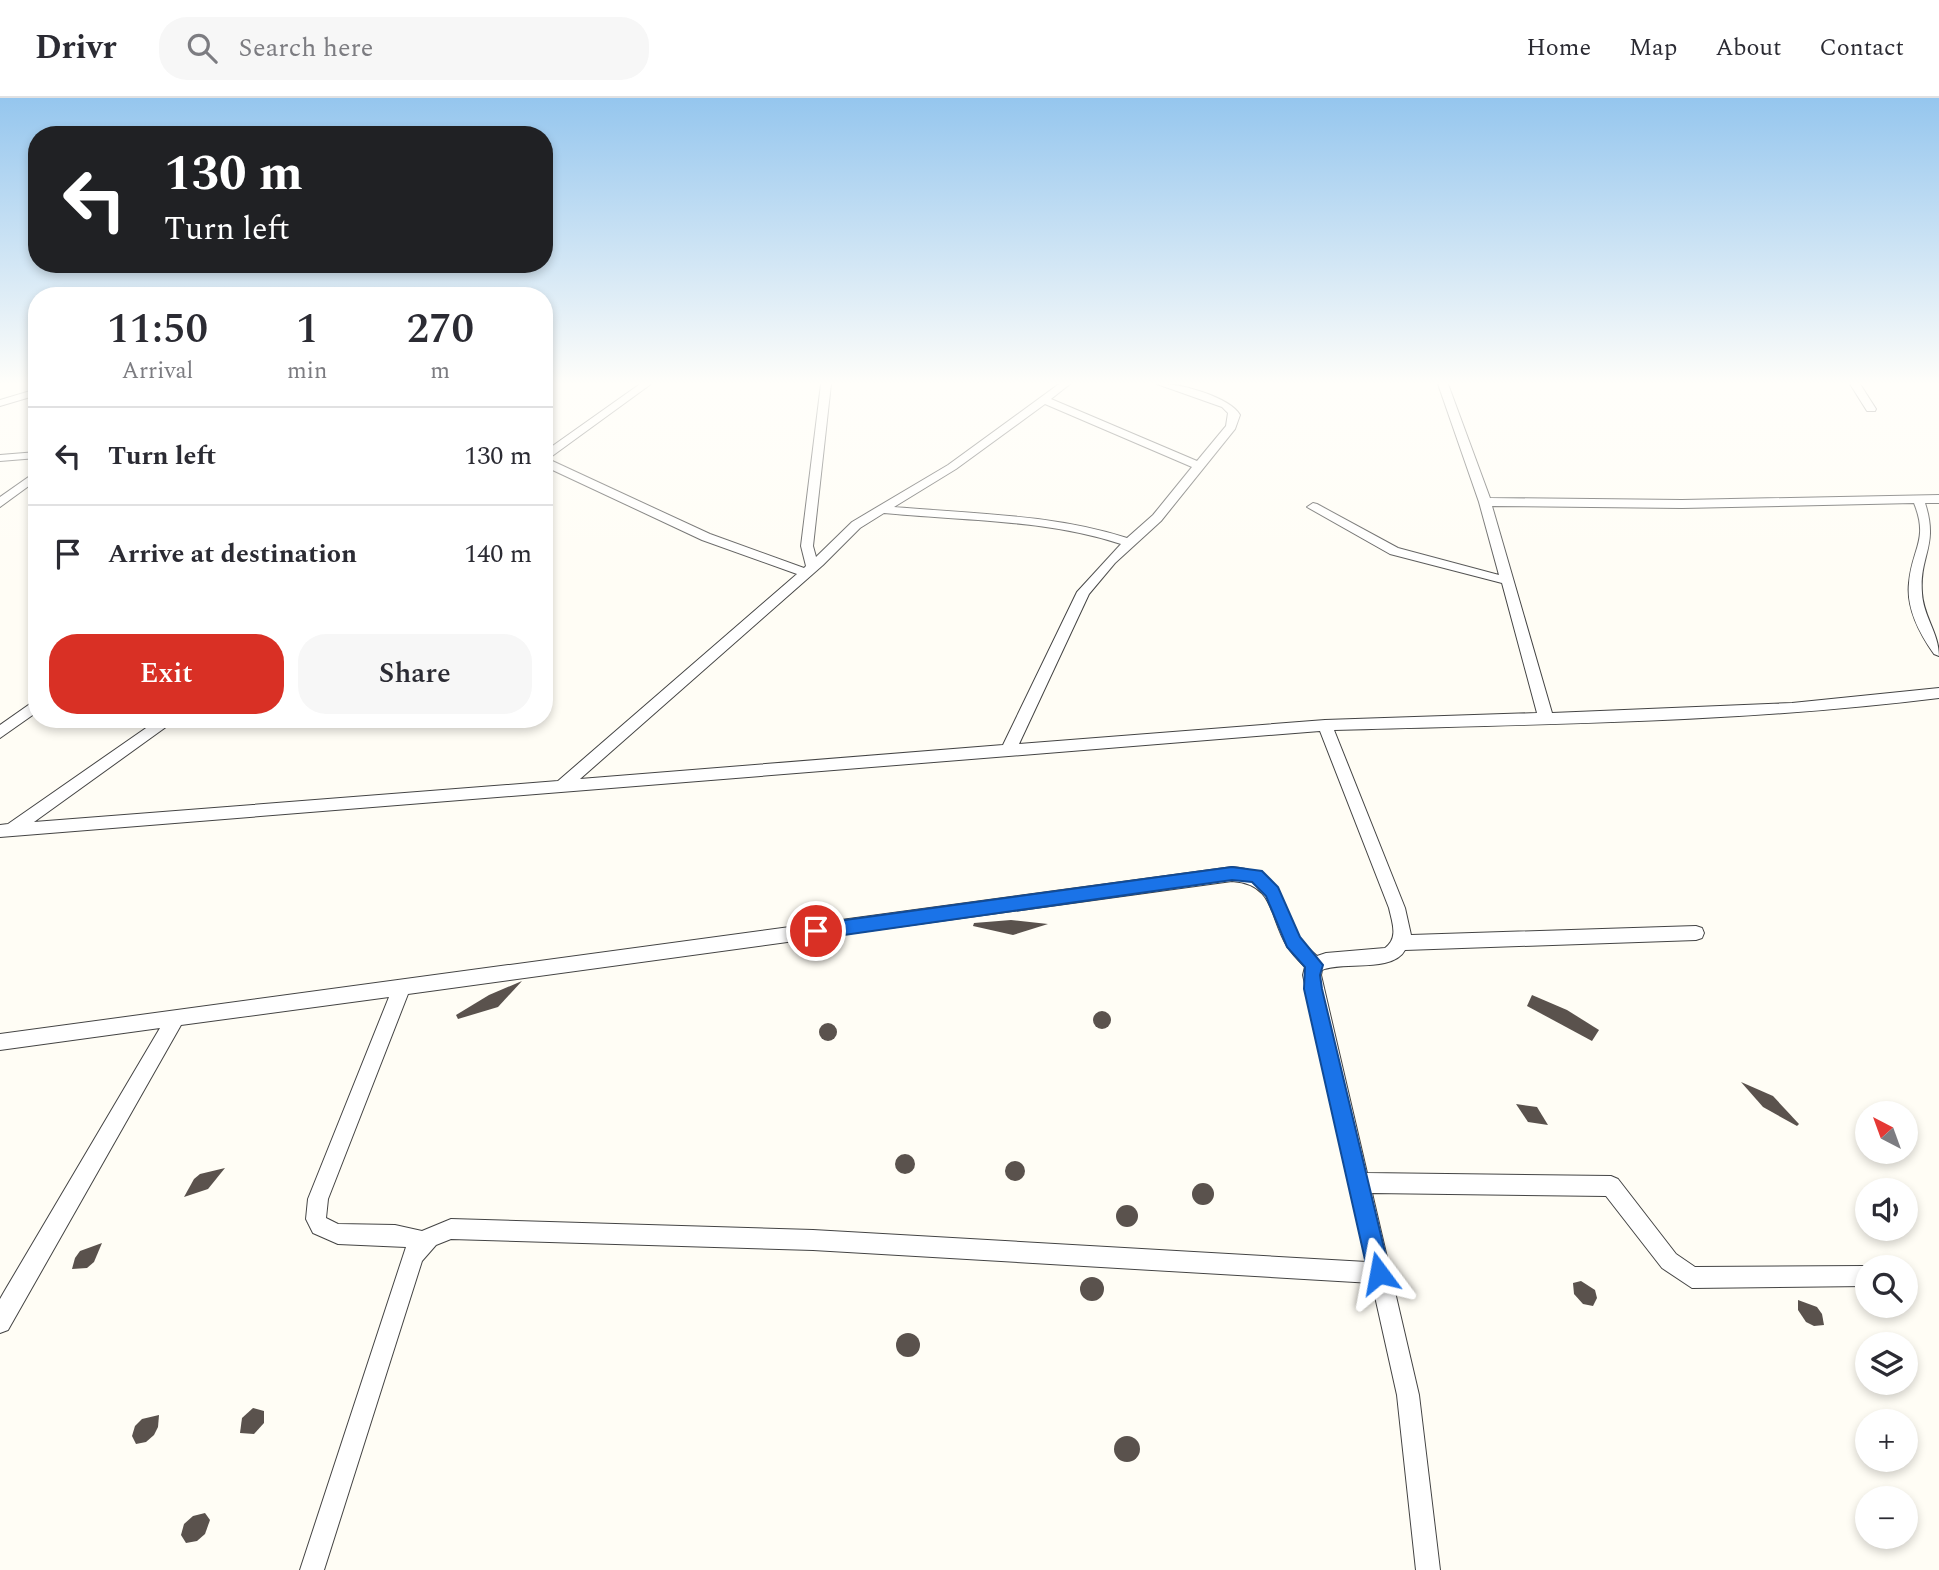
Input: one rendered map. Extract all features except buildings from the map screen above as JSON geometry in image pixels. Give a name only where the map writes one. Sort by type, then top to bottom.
[{"type":"street","points":[[810,570],[807,546],[816,453]]},
{"type":"street","points":[[561,787],[810,570],[856,525],[972,453]]},
{"type":"street","points":[[1168,453],[1199,466]]},
{"type":"street","points":[[1008,751],[1083,592],[1129,543],[1157,518],[1210,453]]},
{"type":"street","points":[[1467,453],[1485,502],[1546,718]]},
{"type":"street","points":[[0,458],[28,456]]},
{"type":"street","points":[[553,463],[706,537],[810,570]]},
{"type":"street","points":[[0,503],[28,481]]},
{"type":"street","points":[[1918,499],[1928,518],[1931,535],[1915,586],[1919,610],[1939,651]]},
{"type":"street","points":[[1485,502],[1682,504],[1939,499]]},
{"type":"street","points":[[1313,508],[1394,551],[1508,582]]},
{"type":"street","points":[[879,509],[938,516],[1069,524],[1095,530],[1129,543]]},
{"type":"street","points":[[6,830],[1325,725],[1712,713],[1877,702],[1939,693]]},
{"type":"street","points":[[0,733],[28,711]]},
{"type":"street","points":[[1325,725],[1397,908],[1402,928],[1401,943]]},
{"type":"street","points":[[6,830],[157,728]]},
{"type":"street","points":[[0,1042],[1247,873],[1266,883],[1293,942],[1314,965]]},
{"type":"street","points":[[1314,965],[1326,960],[1388,955],[1401,943],[1696,933]]},
{"type":"street","points":[[1314,965],[1313,989],[1408,1395],[1428,1570]]},
{"type":"street","points":[[401,989],[315,1212],[317,1222],[324,1230],[338,1234],[396,1236],[422,1241]]},
{"type":"street","points":[[0,1322],[175,1019]]},
{"type":"street","points":[[1358,1183],[1611,1186],[1669,1261],[1692,1278],[1855,1276]]},
{"type":"street","points":[[312,1570],[409,1265],[422,1241],[433,1234],[451,1229],[813,1240],[1379,1273]]},
{"type":"route","points":[[816,931],[1232,874],[1247,873],[1257,876],[1273,892],[1293,942],[1314,965],[1313,989],[1379,1273]]}]
